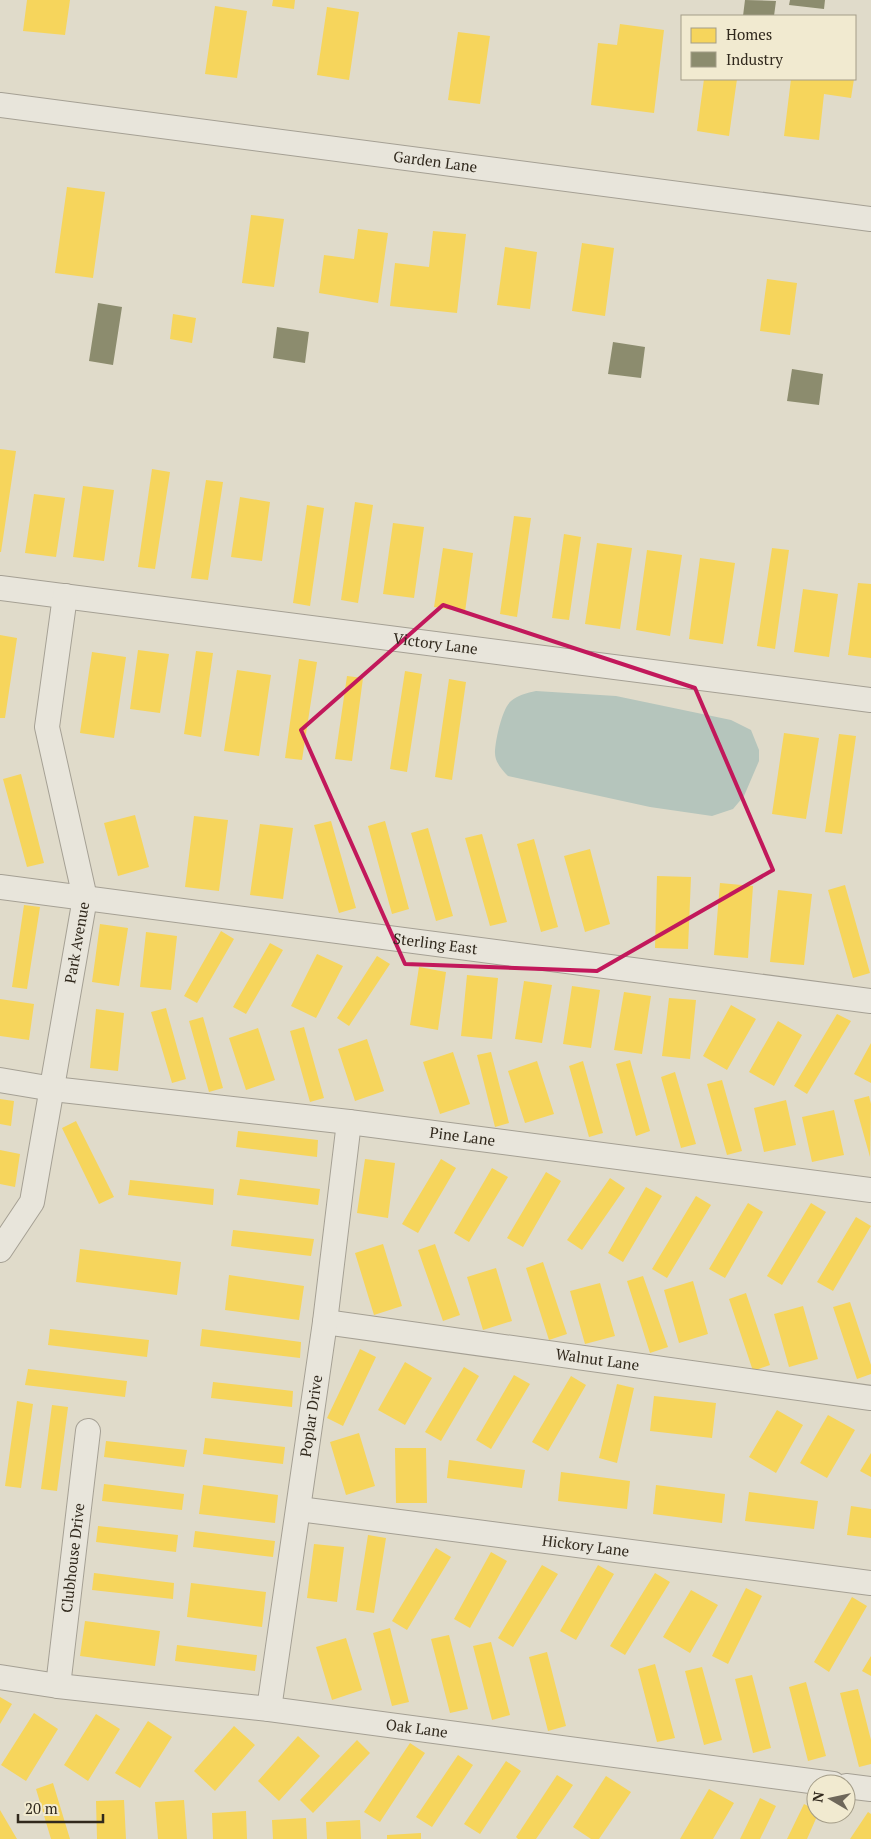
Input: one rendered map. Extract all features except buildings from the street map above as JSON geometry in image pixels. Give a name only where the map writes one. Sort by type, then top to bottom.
[{"type":"street","name":"Garden Lane","points":[[0,105],[871,219]]},
{"type":"street","name":"Victory Lane","points":[[0,588],[871,700]]},
{"type":"street","name":"Park Avenue","points":[[0,1250],[32,1202],[85,898],[47,727],[65,596]]},
{"type":"street","name":"Sterling East","points":[[0,887],[871,1001]]},
{"type":"street","name":"Pine Lane","points":[[0,1080],[53,1090],[349,1122],[871,1190]]},
{"type":"street","name":"Poplar Drive","points":[[269,1709],[325,1322],[349,1122]]},
{"type":"street","name":"Walnut Lane","points":[[325,1322],[871,1398]]},
{"type":"street","name":"Clubhouse Drive","points":[[58,1686],[88,1431]]},
{"type":"street","name":"Hickory Lane","points":[[298,1509],[871,1584]]},
{"type":"street","name":"Oak Lane","points":[[0,1677],[58,1686],[269,1709],[806,1780]]},
{"type":"street","points":[[856,1787],[871,1789]]},
{"type":"highlighted area","points":[[443,605],[695,688],[773,870],[597,971],[405,964],[301,730]]},
{"type":"shaded area","points":[[536,691],[616,696],[731,720],[751,730],[759,750],[759,761],[744,796],[733,809],[712,816],[650,807],[508,776],[499,766],[495,756],[496,741],[502,718],[511,701],[526,693]]}]
